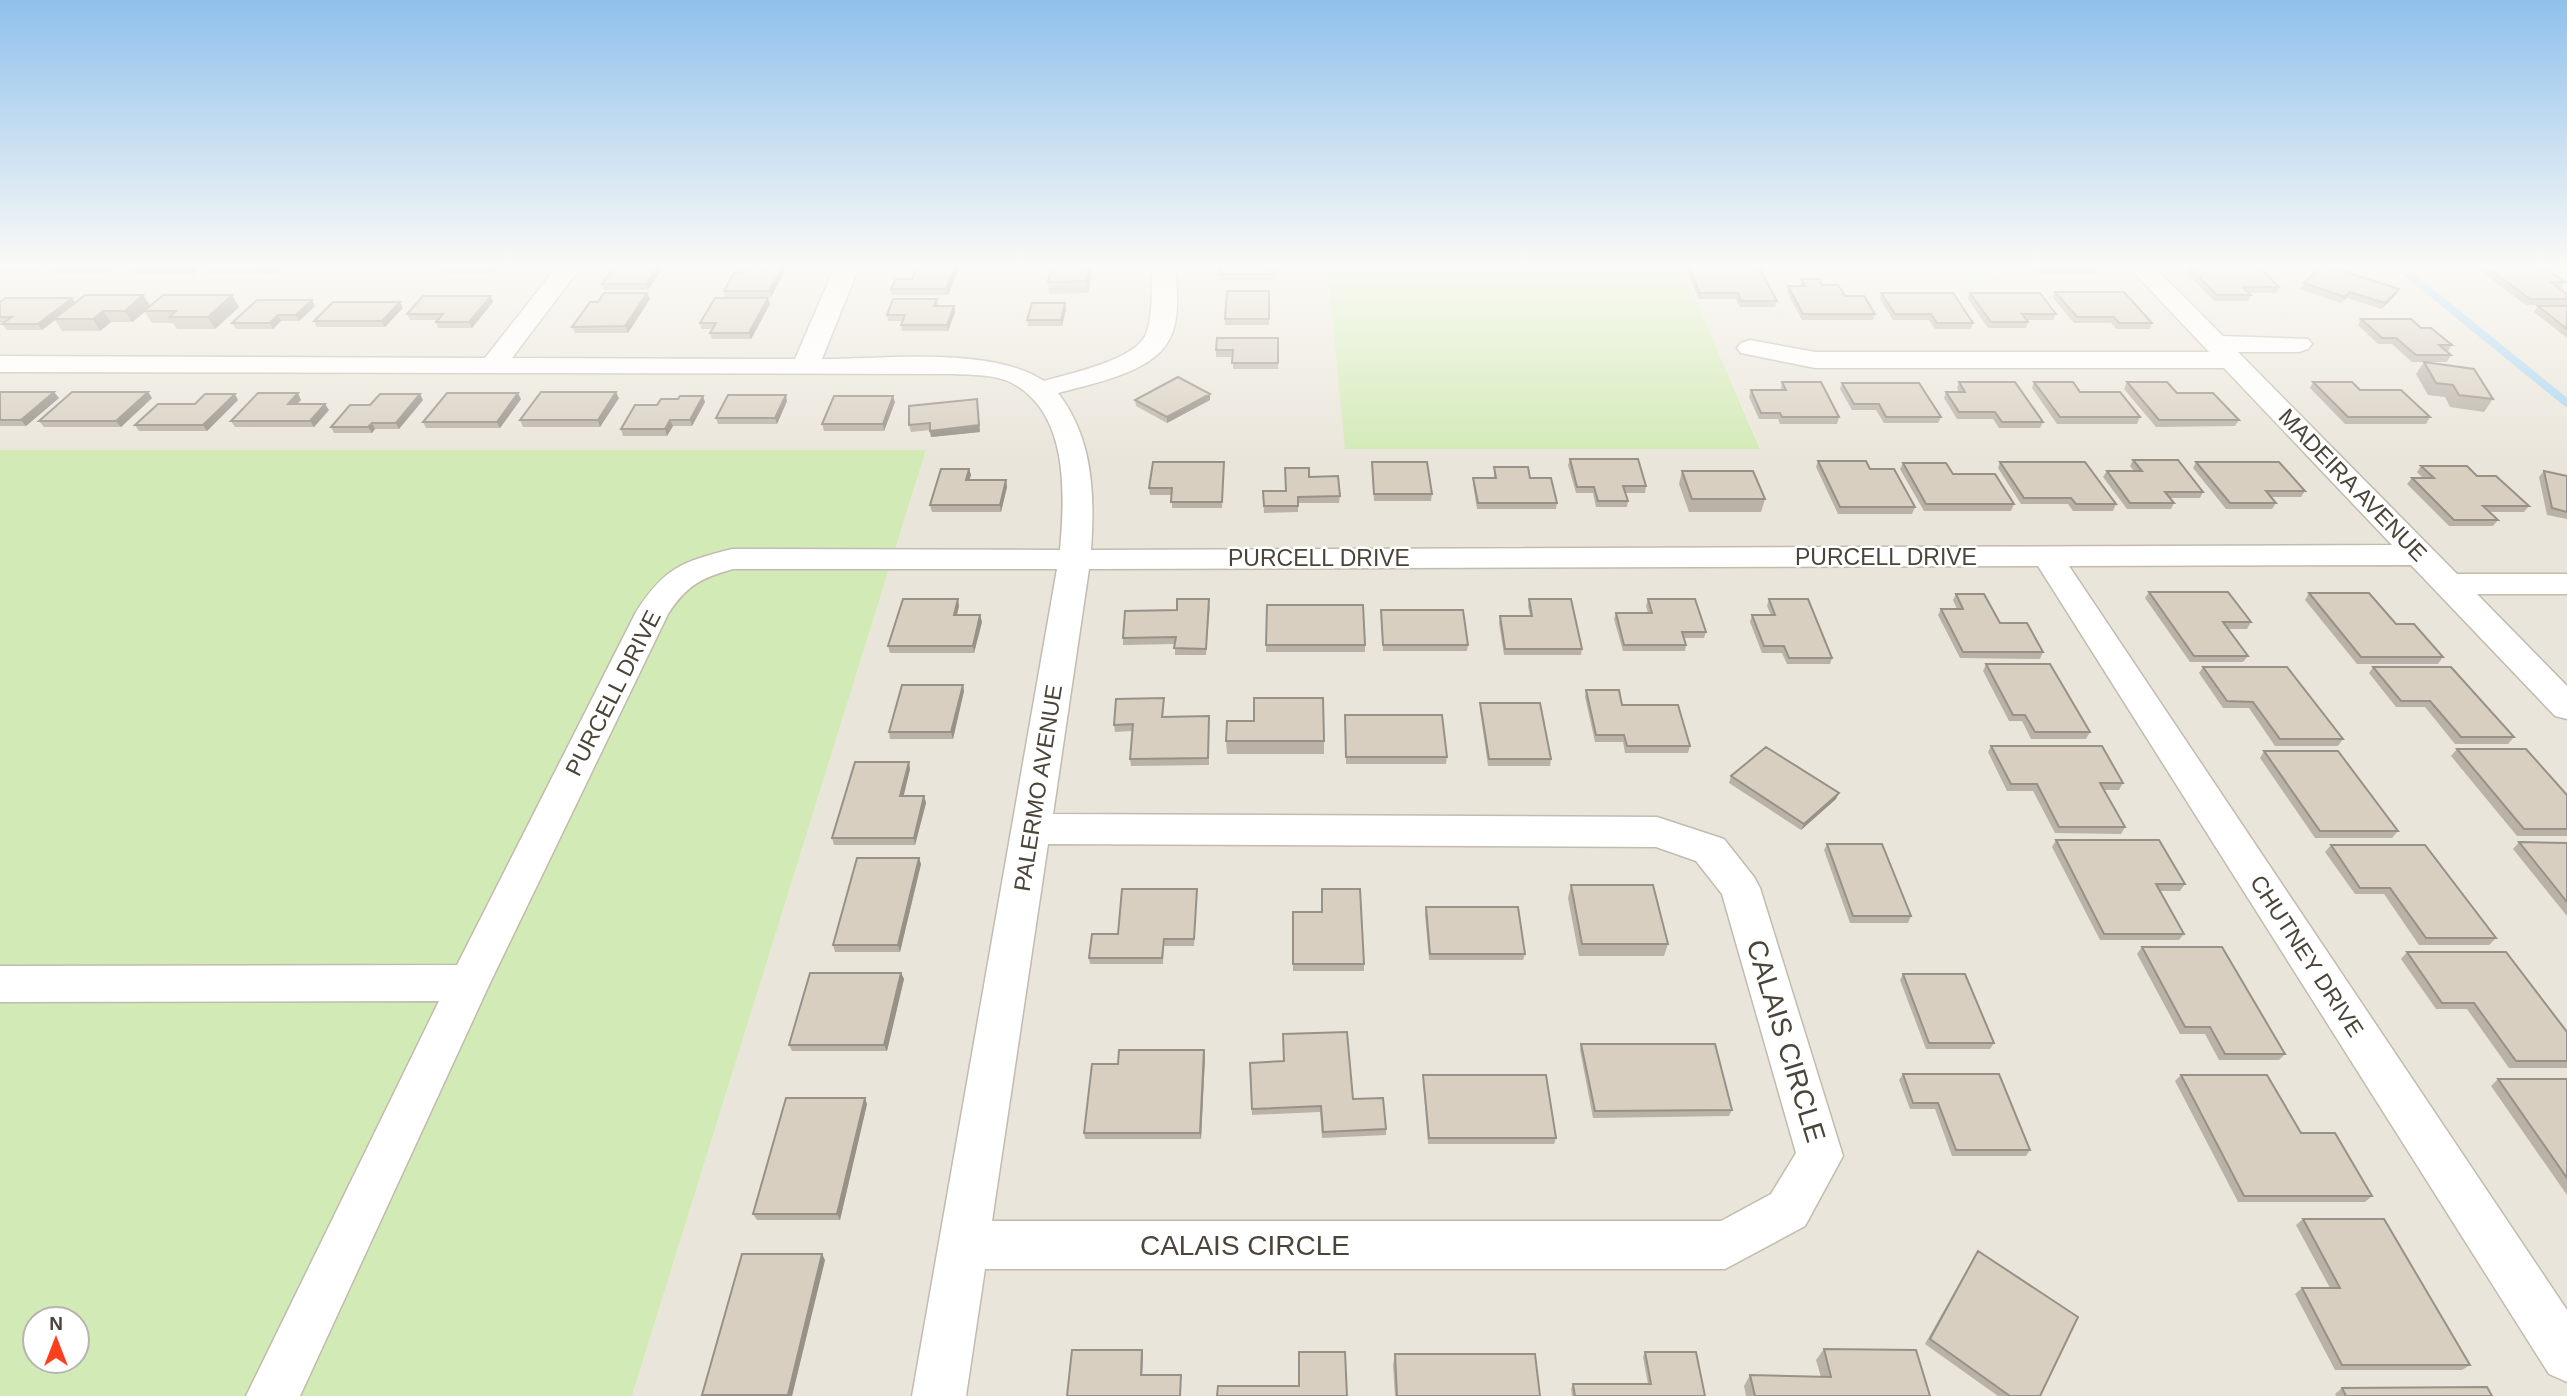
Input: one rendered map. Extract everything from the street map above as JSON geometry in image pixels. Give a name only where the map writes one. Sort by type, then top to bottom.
[{"type":"street","points":[[494,364],[521,329]]},
{"type":"street","points":[[805,367],[821,329]]},
{"type":"street","points":[[0,364],[977,367],[1021,378],[1040,390],[1103,370],[1139,355],[1156,342],[1159,329]]},
{"type":"street","name":"MADEIRA AVENUE","points":[[2202,329],[2567,707]]},
{"type":"street","points":[[1750,348],[1815,360],[2224,352],[2299,344]]},
{"type":"street","name":"PALERMO AVENUE","points":[[939,1396],[1075,559],[1079,515],[1077,475],[1067,433],[1056,410],[1040,390]]},
{"type":"street","name":"PURCELL DRIVE","points":[[273,1396],[469,983],[652,612],[671,585],[694,570],[732,559],[2420,555]]},
{"type":"street","name":"CHUTNEY DRIVE","points":[[2047,556],[2567,1356]]},
{"type":"street","points":[[2448,584],[2567,584]]},
{"type":"street","name":"CALAIS CIRCLE","points":[[963,1245],[1726,1245],[1788,1210],[1820,1156],[1740,888],[1710,850],[1657,832],[1031,829]]},
{"type":"street","points":[[0,984],[469,983]]},
{"type":"shaded area","points":[[0,329],[1334,329],[1346,449],[1760,448],[1709,329],[2567,329],[2567,1396],[632,1396],[926,450],[0,450]]},
{"type":"green space","points":[[1333,329],[1709,329],[1760,449],[1345,449]]},
{"type":"green space","points":[[0,450],[926,450],[632,1396],[0,1396]]},
{"type":"building","points":[[712,329],[751,329],[749,333],[710,333]]},
{"type":"building","points":[[2372,329],[2432,329],[2452,345],[2439,345],[2451,355],[2416,355],[2396,338],[2382,338]]},
{"type":"building","points":[[1217,338],[1278,338],[1278,363],[1232,363],[1233,350],[1216,350]]},
{"type":"building","points":[[2424,362],[2474,369],[2493,399],[2459,395],[2453,385],[2436,383]]},
{"type":"building","points":[[1178,377],[1210,394],[1167,417],[1135,400]]},
{"type":"building","points":[[1782,382],[1821,382],[1839,417],[1782,417],[1780,413],[1761,413],[1751,390],[1786,390]]},
{"type":"building","points":[[1959,382],[2015,382],[2043,422],[2002,422],[1995,412],[1959,412],[1946,392],[1965,392]]},
{"type":"building","points":[[2034,382],[2073,382],[2080,392],[2120,392],[2140,417],[2060,417]]},
{"type":"building","points":[[2127,382],[2167,382],[2177,393],[2213,393],[2239,420],[2159,420]]},
{"type":"building","points":[[2313,382],[2352,382],[2360,390],[2401,390],[2430,417],[2348,417]]},
{"type":"building","points":[[1842,383],[1919,383],[1941,417],[1886,417],[1879,404],[1854,404]]},
{"type":"building","points":[[0,392],[54,392],[21,420],[0,420]]},
{"type":"building","points":[[72,392],[148,392],[116,421],[39,421]]},
{"type":"building","points":[[541,392],[616,392],[598,420],[520,420]]},
{"type":"building","points":[[258,393],[298,393],[288,404],[325,404],[310,421],[231,421]]},
{"type":"building","points":[[447,393],[518,393],[497,422],[423,422]]},
{"type":"building","points":[[205,394],[235,394],[203,425],[135,425],[158,404],[195,404]]},
{"type":"building","points":[[380,394],[420,394],[396,423],[372,423],[368,427],[331,427],[350,405],[370,405]]},
{"type":"building","points":[[728,395],[786,395],[775,418],[716,418]]},
{"type":"building","points":[[680,396],[703,396],[690,420],[670,420],[665,429],[621,429],[635,405],[657,405],[661,399],[678,399]]},
{"type":"building","points":[[834,396],[893,396],[883,424],[822,424]]},
{"type":"building","points":[[977,399],[979,425],[930,431],[930,423],[909,425],[909,406]]},
{"type":"building","points":[[1570,459],[1638,459],[1646,486],[1623,486],[1628,501],[1598,501],[1594,487],[1577,487]]},
{"type":"building","points":[[2133,460],[2178,460],[2203,492],[2165,492],[2174,503],[2130,503],[2107,471],[2142,471]]},
{"type":"building","points":[[1818,461],[1866,461],[1870,469],[1894,469],[1915,507],[1840,507]]},
{"type":"building","points":[[1153,462],[1224,462],[1222,502],[1171,502],[1172,488],[1149,488]]},
{"type":"building","points":[[1372,462],[1427,462],[1432,494],[1374,494]]},
{"type":"building","points":[[2000,462],[2085,462],[2116,504],[2076,504],[2071,498],[2024,498]]},
{"type":"building","points":[[2196,462],[2279,462],[2305,491],[2266,491],[2276,503],[2230,503]]},
{"type":"building","points":[[1903,463],[1946,463],[1953,474],[1995,474],[2014,504],[1926,504]]},
{"type":"building","points":[[2421,466],[2467,466],[2477,476],[2496,476],[2529,506],[2483,506],[2498,520],[2454,520],[2412,478],[2434,478]]},
{"type":"building","points":[[1494,467],[1528,467],[1530,478],[1551,478],[1557,503],[1478,503],[1473,478],[1496,478]]},
{"type":"building","points":[[1285,468],[1309,468],[1309,477],[1338,476],[1340,496],[1298,497],[1298,506],[1264,506],[1263,491],[1286,491]]},
{"type":"building","points":[[941,469],[969,469],[966,480],[1006,480],[1000,505],[930,505]]},
{"type":"building","points":[[1682,471],[1753,471],[1765,499],[1692,499]]},
{"type":"building","points":[[2544,471],[2567,476],[2567,512],[2552,508]]},
{"type":"building","points":[[2149,592],[2228,592],[2251,622],[2223,622],[2248,656],[2194,656]]},
{"type":"building","points":[[2309,593],[2369,593],[2396,624],[2414,624],[2443,657],[2361,657]]},
{"type":"building","points":[[1956,594],[1984,594],[2000,623],[2027,623],[2043,652],[1963,652],[1941,609],[1963,609]]},
{"type":"building","points":[[903,599],[958,599],[954,615],[980,615],[973,646],[888,646]]},
{"type":"building","points":[[1177,599],[1209,599],[1206,649],[1174,648],[1176,637],[1123,638],[1125,611],[1177,610]]},
{"type":"building","points":[[1529,599],[1571,599],[1582,649],[1505,649],[1500,616],[1532,616]]},
{"type":"building","points":[[1648,599],[1695,599],[1706,632],[1682,632],[1686,645],[1624,645],[1616,613],[1652,613]]},
{"type":"building","points":[[1769,599],[1808,599],[1832,658],[1789,658],[1784,646],[1764,646],[1752,615],[1775,615]]},
{"type":"building","points":[[1267,605],[1363,605],[1365,645],[1266,645]]},
{"type":"building","points":[[1381,610],[1463,610],[1468,645],[1383,645]]},
{"type":"building","points":[[1986,664],[2050,664],[2090,732],[2035,732],[2025,715],[2013,715]]},
{"type":"building","points":[[2203,667],[2287,667],[2343,739],[2280,739],[2253,702],[2227,701]]},
{"type":"building","points":[[2373,667],[2451,667],[2514,737],[2461,737],[2430,701],[2401,701]]},
{"type":"building","points":[[902,685],[963,685],[951,732],[889,732]]},
{"type":"building","points":[[1586,690],[1619,690],[1622,705],[1678,705],[1690,746],[1627,746],[1624,735],[1596,735]]},
{"type":"building","points":[[1164,698],[1162,717],[1209,716],[1208,758],[1130,759],[1133,724],[1114,725],[1116,699]]},
{"type":"building","points":[[1254,698],[1323,698],[1324,741],[1226,741],[1227,721],[1254,721]]},
{"type":"building","points":[[1480,703],[1540,703],[1551,759],[1489,759]]},
{"type":"building","points":[[1345,715],[1442,715],[1447,757],[1346,757]]},
{"type":"building","points":[[1991,746],[2102,746],[2123,783],[2100,783],[2125,827],[2059,827],[2037,784],[2011,784]]},
{"type":"building","points":[[1766,747],[1839,793],[1804,824],[1731,776]]},
{"type":"building","points":[[2457,749],[2526,749],[2567,795],[2567,829],[2524,829]]},
{"type":"building","points":[[2264,751],[2338,751],[2398,831],[2320,831]]},
{"type":"building","points":[[855,762],[909,762],[900,796],[924,796],[914,838],[832,838]]},
{"type":"building","points":[[2056,840],[2159,840],[2185,884],[2156,884],[2184,934],[2104,934]]},
{"type":"building","points":[[2519,842],[2567,843],[2567,902]]},
{"type":"building","points":[[1827,844],[1882,844],[1911,916],[1853,916]]},
{"type":"building","points":[[2331,845],[2425,845],[2496,938],[2426,938],[2390,888],[2360,888]]},
{"type":"building","points":[[857,858],[919,858],[898,945],[833,945]]},
{"type":"building","points":[[1571,885],[1653,885],[1668,944],[1582,944]]},
{"type":"building","points":[[1122,889],[1197,889],[1194,939],[1164,939],[1162,958],[1089,958],[1092,934],[1118,934]]},
{"type":"building","points":[[1322,889],[1360,889],[1364,964],[1293,964],[1293,912],[1322,912]]},
{"type":"building","points":[[1426,907],[1518,907],[1525,954],[1430,954]]},
{"type":"building","points":[[2142,947],[2222,947],[2285,1054],[2225,1054],[2210,1027],[2185,1027]]},
{"type":"building","points":[[2407,952],[2506,952],[2567,1032],[2567,1061],[2516,1061],[2474,1003],[2442,1003]]},
{"type":"building","points":[[810,973],[901,973],[884,1045],[789,1045]]},
{"type":"building","points":[[1903,974],[1965,974],[1994,1043],[1929,1043]]},
{"type":"building","points":[[1347,1032],[1353,1099],[1383,1098],[1386,1129],[1323,1132],[1321,1106],[1252,1109],[1250,1063],[1284,1061],[1283,1034]]},
{"type":"building","points":[[1581,1044],[1715,1044],[1732,1110],[1595,1111]]},
{"type":"building","points":[[1119,1050],[1204,1050],[1200,1133],[1084,1133],[1092,1064],[1118,1064]]},
{"type":"building","points":[[1903,1074],[1999,1074],[2030,1150],[1956,1150],[1938,1103],[1913,1103]]},
{"type":"building","points":[[1423,1075],[1546,1075],[1556,1138],[1429,1138]]},
{"type":"building","points":[[2181,1075],[2267,1075],[2301,1133],[2335,1133],[2372,1196],[2244,1196]]},
{"type":"building","points":[[2498,1079],[2567,1079],[2567,1178]]},
{"type":"building","points":[[786,1098],[865,1098],[837,1214],[753,1214]]},
{"type":"building","points":[[2303,1219],[2384,1219],[2470,1365],[2342,1365],[2302,1288],[2340,1288]]},
{"type":"building","points":[[1978,1251],[2078,1317],[2040,1396],[2010,1396],[1930,1339]]},
{"type":"building","points":[[742,1254],[822,1254],[788,1395],[702,1395]]},
{"type":"building","points":[[1824,1349],[1916,1350],[1930,1396],[1755,1396],[1750,1375],[1831,1377]]},
{"type":"building","points":[[1072,1350],[1142,1350],[1141,1375],[1181,1375],[1180,1396],[1067,1396]]},
{"type":"building","points":[[1299,1352],[1345,1352],[1347,1396],[1217,1396],[1218,1386],[1299,1386]]},
{"type":"building","points":[[1645,1352],[1696,1352],[1705,1396],[1575,1396],[1573,1384],[1651,1384]]},
{"type":"building","points":[[1395,1354],[1535,1354],[1540,1396],[1397,1396]]},
{"type":"building","points":[[2487,1387],[2492,1396],[2346,1396],[2342,1388]]},
{"type":"waterway","points":[[2476,329],[2567,403]]}]
